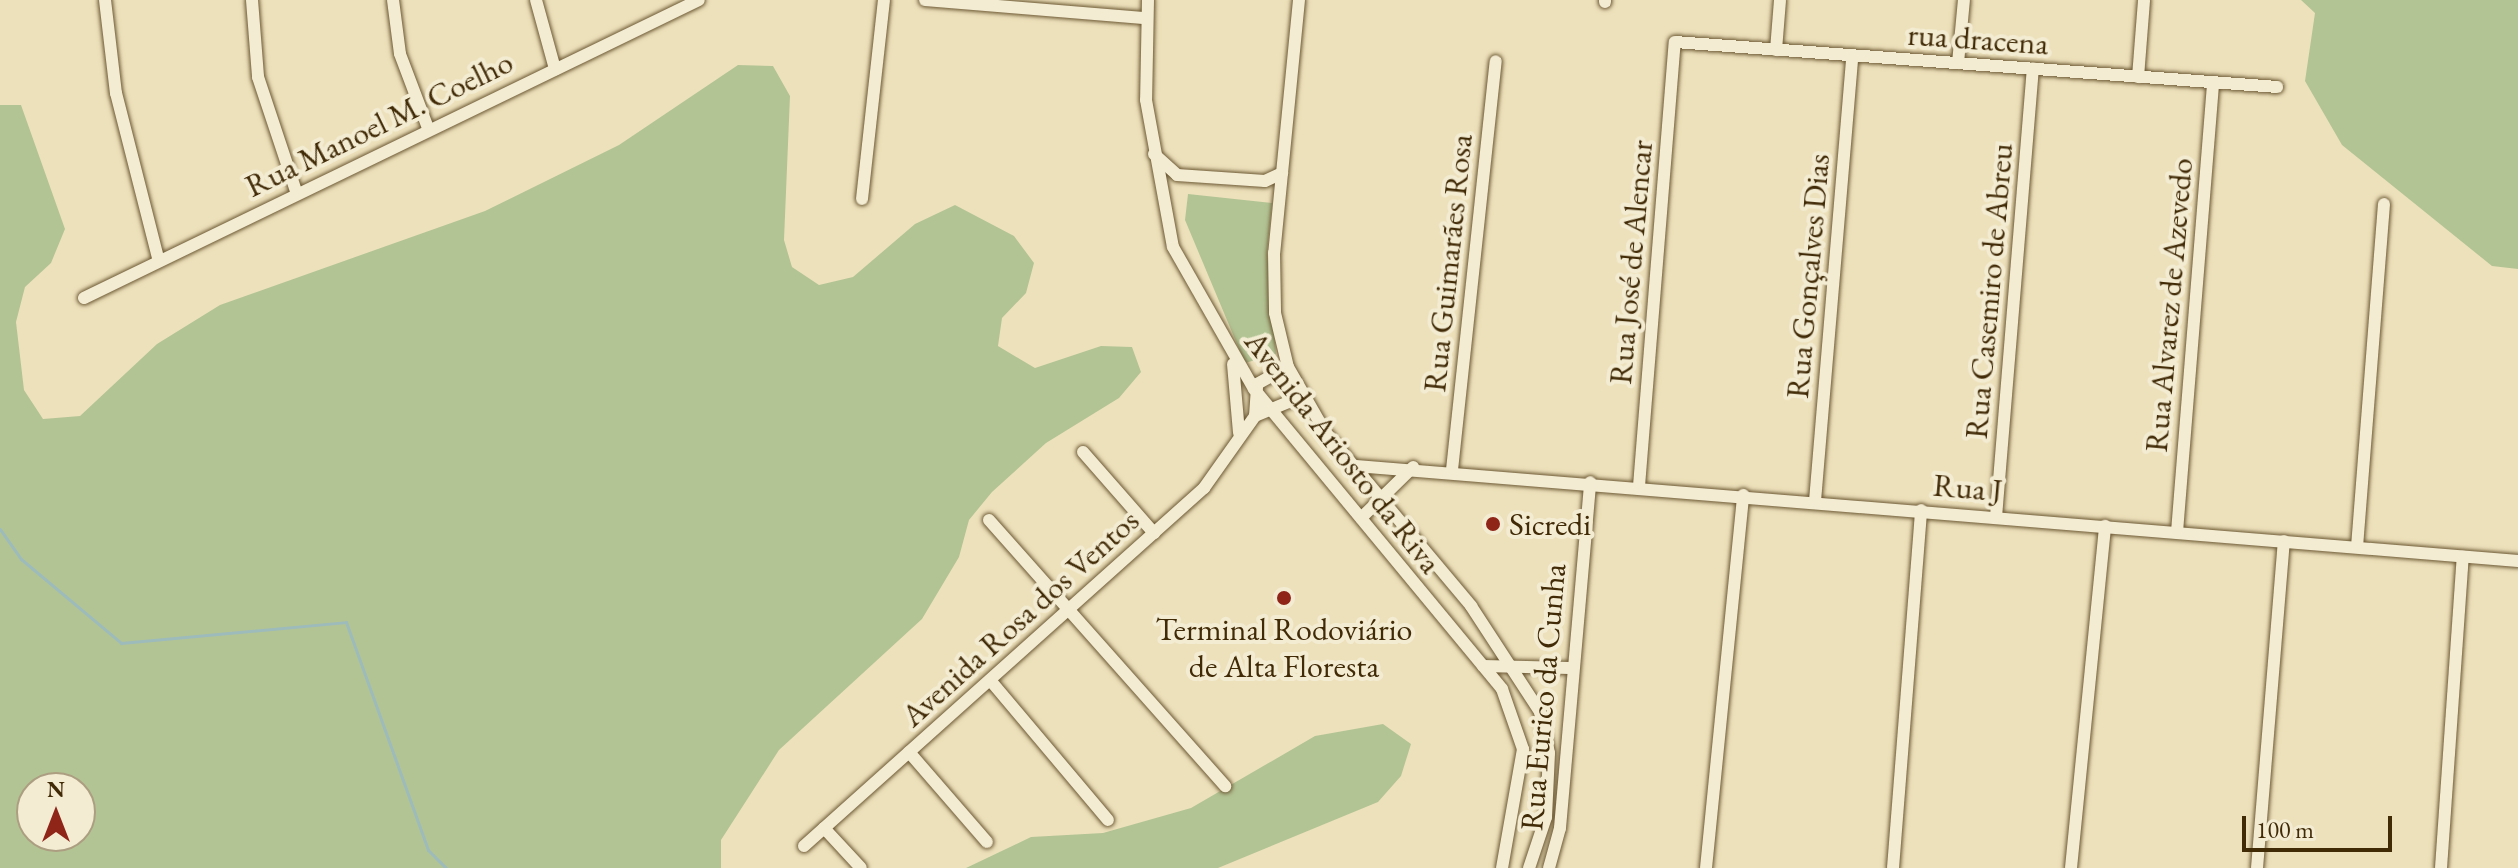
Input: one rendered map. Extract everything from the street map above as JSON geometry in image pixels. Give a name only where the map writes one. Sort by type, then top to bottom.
[{"type":"street","points":[[105,0],[127,148],[158,258]]},
{"type":"street","points":[[252,0],[258,77],[297,194]]},
{"type":"street","points":[[393,0],[400,54],[428,128]]},
{"type":"street","points":[[536,0],[555,69]]},
{"type":"street","name":"Rua Manoel M. Coelho","points":[[84,298],[158,258],[699,0]]},
{"type":"street","points":[[862,199],[884,0]]},
{"type":"street","points":[[925,0],[1004,3],[1146,18]]},
{"type":"street","name":"Avenida Ariosto da Riva","points":[[1148,0],[1151,147],[1173,247],[1233,361],[1502,689],[1523,749],[1502,868]]},
{"type":"street","points":[[1299,0],[1282,173],[1275,313],[1288,367],[1303,396],[1378,498],[1471,606],[1540,712],[1556,754],[1546,817],[1529,868]]},
{"type":"street","points":[[1776,50],[1780,0]]},
{"type":"street","points":[[1958,63],[1964,0]]},
{"type":"street","points":[[2138,77],[2144,0]]},
{"type":"street","name":"rua dracena","points":[[1675,42],[2277,87]]},
{"type":"street","name":"Rua José de Alencar","points":[[1639,486],[1675,42]]},
{"type":"street","name":"Rua Gonçalves Dias","points":[[1815,501],[1852,56]]},
{"type":"street","name":"Rua Guimarães Rosa","points":[[1452,470],[1496,61]]},
{"type":"street","name":"Rua Casemiro de Abreu","points":[[1996,517],[2033,69]]},
{"type":"street","name":"Rua Alvarez de Azevedo","points":[[2177,532],[2213,82]]},
{"type":"street","points":[[1151,147],[1158,164],[1176,179],[1260,188],[1280,200]]},
{"type":"street","points":[[1220,182],[1265,181],[1282,173]]},
{"type":"street","points":[[1159,191],[1176,179]]},
{"type":"street","points":[[2357,547],[2384,204]]},
{"type":"street","points":[[1233,361],[1239,433]]},
{"type":"street","points":[[1255,416],[1254,389],[1268,372],[1288,367]]},
{"type":"street","name":"Avenida Rosa dos Ventos","points":[[804,846],[1154,533],[1229,461],[1239,433],[1255,416],[1271,406],[1303,396]]},
{"type":"street","points":[[1083,452],[1154,533]]},
{"type":"street","name":"Rua J","points":[[1356,466],[1452,470],[2518,561]]},
{"type":"street","points":[[1361,518],[1413,467]]},
{"type":"street","name":"Rua Eurico da Cunha","points":[[1549,868],[1560,828],[1556,754],[1570,668],[1590,482]]},
{"type":"street","points":[[1706,868],[1743,495]]},
{"type":"street","points":[[1893,868],[1921,510]]},
{"type":"street","points":[[989,520],[1072,607],[1225,786]]},
{"type":"street","points":[[2071,868],[2105,526]]},
{"type":"street","points":[[2257,868],[2284,541]]},
{"type":"street","points":[[2441,868],[2463,557]]},
{"type":"street","points":[[1483,666],[1509,663],[1570,668]]},
{"type":"street","points":[[990,680],[1108,820]]},
{"type":"street","points":[[909,752],[987,842]]},
{"type":"street","points":[[824,828],[861,868]]},
{"type":"green space","points":[[2301,0],[2518,0],[2518,269],[2492,266],[2342,145],[2305,81],[2315,13]]},
{"type":"green space","points":[[738,65],[773,66],[790,96],[784,240],[792,267],[819,285],[853,277],[915,224],[955,205],[1014,236],[1034,263],[1026,293],[1002,318],[998,346],[1035,368],[1101,346],[1132,347],[1141,372],[1119,398],[1046,443],[992,492],[969,520],[959,557],[922,619],[779,750],[721,840],[721,868],[0,868],[0,105],[21,105],[65,229],[51,263],[25,287],[16,322],[24,390],[43,419],[80,416],[157,344],[220,305],[485,211],[619,145]]},
{"type":"green space","points":[[1188,194],[1272,203],[1267,253],[1276,354],[1245,363],[1185,220]]},
{"type":"green space","points":[[1383,724],[1411,744],[1401,776],[1378,802],[1218,868],[966,868],[1031,837],[1103,833],[1191,808],[1315,736]]},
{"type":"waterway","points":[[0,529],[21,559],[121,643],[346,622],[428,850],[446,868]]},
{"type":"place","name":"Sicredi","points":[[1493,524]]},
{"type":"place","name":"Terminal Rodoviário de Alta Floresta","points":[[1284,598]]}]
